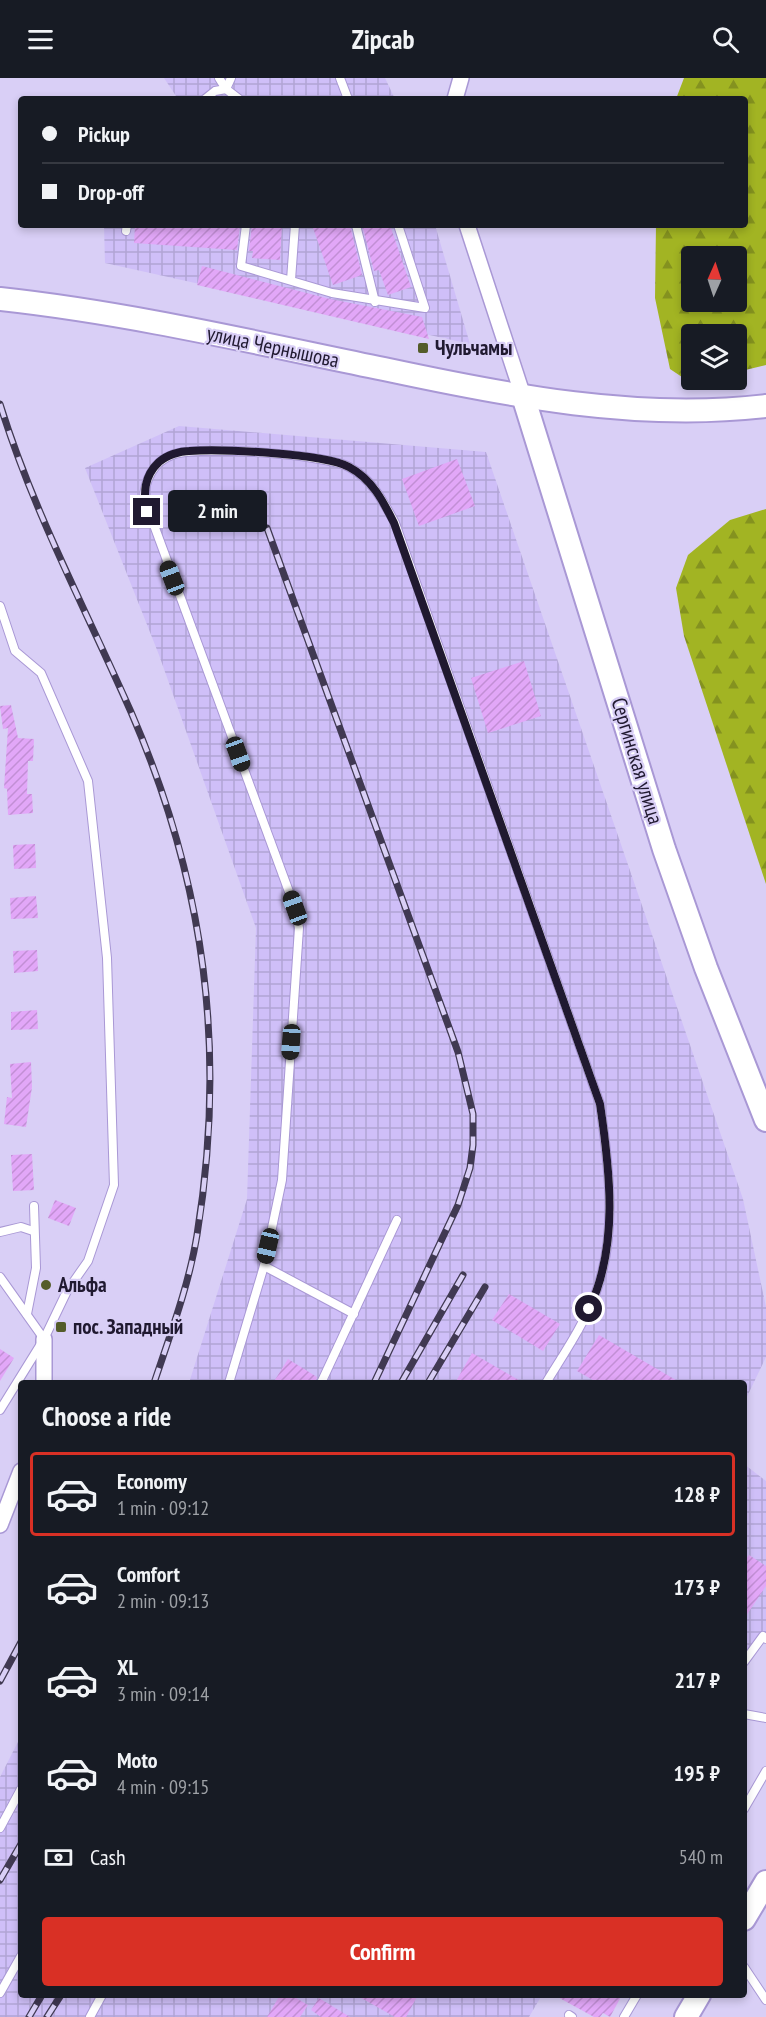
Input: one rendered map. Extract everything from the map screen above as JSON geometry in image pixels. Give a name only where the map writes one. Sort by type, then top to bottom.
[{"type":"main road","name":"улица Чернышова","points":[[0,299],[182,327],[523,396],[647,411],[698,411],[766,406]]},
{"type":"main road","name":"Сергинская улица","points":[[523,396],[664,849],[706,968],[766,1119]]},
{"type":"main road","points":[[747,1914],[766,1882]]},
{"type":"main road","points":[[686,2017],[697,1998]]},
{"type":"street","points":[[456,96],[461,78]]},
{"type":"street","points":[[468,228],[523,396]]},
{"type":"street","points":[[41,1380],[44,1340]]},
{"type":"street","points":[[0,1525],[18,1479]]},
{"type":"lane","points":[[219,78],[226,89],[235,96]]},
{"type":"lane","points":[[226,89],[231,78]]},
{"type":"lane","points":[[340,78],[347,96]]},
{"type":"lane","points":[[209,96],[215,91],[226,89]]},
{"type":"lane","points":[[246,228],[241,266],[375,302],[425,308],[399,228]]},
{"type":"lane","points":[[291,280],[296,228]]},
{"type":"lane","points":[[357,228],[375,302]]},
{"type":"lane","points":[[230,1380],[264,1266],[282,1180],[299,928],[295,908],[144,498],[145,485],[160,461],[188,451],[305,456],[348,466],[366,478],[381,497],[394,523],[600,1104],[609,1185],[609,1225],[602,1274],[582,1322],[548,1380]]},
{"type":"lane","points":[[0,606],[15,651],[41,673],[88,781],[107,958],[114,1185],[88,1261],[67,1291],[44,1340],[21,1380]]},
{"type":"lane","points":[[27,1314],[36,1268],[33,1231],[34,1206]]},
{"type":"lane","points":[[322,1380],[397,1220]]},
{"type":"lane","points":[[0,1232],[21,1227],[33,1231]]},
{"type":"lane","points":[[264,1266],[354,1314]]},
{"type":"lane","points":[[0,1277],[44,1340]]},
{"type":"lane","points":[[0,1410],[18,1385]]},
{"type":"lane","points":[[747,1658],[765,1635]]},
{"type":"lane","points":[[747,1715],[766,1718]]},
{"type":"lane","points":[[747,1804],[766,1771]]},
{"type":"lane","points":[[0,1828],[18,1795]]},
{"type":"lane","points":[[0,1993],[18,1961]]},
{"type":"lane","points":[[747,1972],[766,2000]]},
{"type":"lane","points":[[90,2017],[100,1998]]},
{"type":"lane","points":[[624,2017],[635,1998]]},
{"type":"shaded area","points":[[164,78],[385,78],[394,96],[176,96]]},
{"type":"shaded area","points":[[104,228],[436,228],[470,344],[105,263]]},
{"type":"shaded area","points":[[179,426],[486,452],[743,1199],[766,1307],[766,1357],[747,1397],[747,1380],[190,1380],[247,1199],[256,928],[159,655],[85,468]]},
{"type":"shaded area","points":[[747,1466],[766,1481],[766,1635],[747,1664]]},
{"type":"shaded area","points":[[18,1742],[18,1998],[540,1998],[529,2017],[0,2017],[0,1777]]},
{"type":"green space","points":[[684,78],[766,78],[766,365],[747,370],[747,324],[681,324],[681,376],[670,369],[655,298],[656,228],[748,228],[748,96],[677,96]]},
{"type":"green space","points":[[766,509],[766,884],[684,636],[676,588],[688,555],[730,520]]},
{"type":"building","points":[[135,228],[240,228],[237,250],[134,243]]},
{"type":"building","points":[[252,228],[282,228],[280,260],[252,258],[253,251],[249,251]]},
{"type":"building","points":[[313,228],[351,228],[362,275],[333,285]]},
{"type":"building","points":[[363,228],[391,228],[411,287],[388,295],[379,270],[374,271]]},
{"type":"building","points":[[202,266],[330,299],[422,317],[429,339],[197,285]]},
{"type":"building","points":[[457,459],[475,506],[419,526],[402,479]]},
{"type":"building","points":[[524,661],[541,716],[488,733],[471,678]]},
{"type":"building","points":[[11,705],[18,738],[34,739],[33,761],[28,761],[27,794],[32,794],[33,813],[8,815],[7,789],[4,788],[8,728],[3,729],[0,706]]},
{"type":"building","points":[[35,844],[36,868],[14,869],[13,845]]},
{"type":"building","points":[[36,896],[38,918],[11,919],[10,898]]},
{"type":"building","points":[[37,950],[38,971],[14,973],[13,951]]},
{"type":"building","points":[[37,1010],[38,1029],[11,1030],[11,1012]]},
{"type":"building","points":[[31,1062],[32,1087],[26,1127],[4,1124],[7,1097],[12,1098],[10,1064]]},
{"type":"building","points":[[32,1154],[34,1190],[13,1191],[11,1155]]},
{"type":"building","points":[[55,1200],[76,1208],[69,1226],[48,1218]]},
{"type":"building","points":[[509,1294],[560,1324],[543,1351],[492,1320]]},
{"type":"building","points":[[599,1335],[676,1380],[593,1380],[577,1371]]},
{"type":"building","points":[[0,1349],[14,1358],[0,1381]]},
{"type":"building","points":[[472,1353],[519,1380],[457,1380]]},
{"type":"building","points":[[288,1359],[317,1377],[316,1380],[275,1380]]},
{"type":"building","points":[[749,1555],[766,1566],[766,1586],[747,1614],[747,1558]]},
{"type":"building","points":[[278,1998],[296,1998],[308,2005],[300,2017],[267,2017]]},
{"type":"building","points":[[319,1998],[350,2017],[321,2017],[311,2010]]},
{"type":"building","points":[[361,1998],[416,1998],[406,2017],[395,2017]]},
{"type":"building","points":[[559,1998],[620,1998],[610,2017],[603,2013],[600,2017],[594,2017]]},
{"type":"railway","points":[[0,404],[44,522],[131,712],[156,776],[177,840],[192,904],[203,968],[209,1033],[210,1099],[206,1166],[197,1235],[189,1272],[155,1380]]},
{"type":"railway","points":[[267,528],[458,1052],[473,1114],[470,1168],[458,1205],[375,1380]]},
{"type":"railway","points":[[403,1380],[463,1275]]},
{"type":"railway","points":[[430,1380],[485,1287]]},
{"type":"railway","points":[[0,1681],[18,1648]]},
{"type":"railway","points":[[0,1880],[18,1849]]},
{"type":"railway","points":[[29,2017],[40,1998]]},
{"type":"railway","points":[[47,2017],[59,1998]]},
{"type":"place","name":"Чульчамы","points":[[423,348]]},
{"type":"place","name":"Альфа","points":[[46,1285]]},
{"type":"place","name":"пос. Западный","points":[[61,1327]]},
{"type":"route","points":[[147,512],[144,498],[145,485],[151,473],[160,461],[171,455],[188,451],[305,456],[326,460],[348,466],[366,478],[381,497],[394,523],[560,998],[600,1104],[609,1185],[609,1225],[602,1274],[589,1309]]}]
